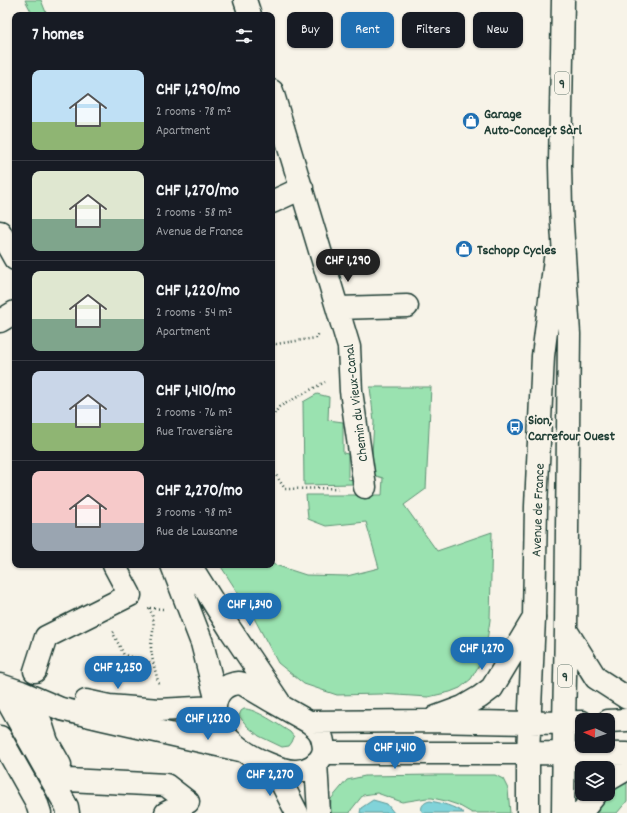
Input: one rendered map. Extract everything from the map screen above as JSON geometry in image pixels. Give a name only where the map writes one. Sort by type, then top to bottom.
[{"type":"street","points":[[246,0],[249,12]]},
{"type":"street","name":"Avenue de France","points":[[562,813],[564,754],[573,722],[566,630],[569,334],[561,208],[560,158],[563,0]]},
{"type":"street","name":"Chemin du Vieux-Canal","points":[[275,101],[349,347],[351,391],[365,487]]},
{"type":"street","points":[[275,201],[302,188]]},
{"type":"street","name":"Avenue de France","points":[[528,813],[528,753],[534,618],[536,506],[543,356],[561,208]]},
{"type":"street","points":[[0,232],[12,254]]},
{"type":"street","points":[[338,308],[407,306]]},
{"type":"street","points":[[0,321],[12,314]]},
{"type":"street","points":[[0,335],[12,329]]},
{"type":"street","points":[[35,671],[46,637],[130,595],[116,568]]},
{"type":"street","points":[[173,568],[202,643],[216,702],[216,720],[223,734],[243,751],[273,766],[292,771],[304,770],[312,766],[320,758],[528,753],[627,754]]},
{"type":"street","points":[[192,568],[282,707]]},
{"type":"street","points":[[427,721],[463,707],[492,688],[534,618]]},
{"type":"street","points":[[566,630],[596,678],[627,698]]},
{"type":"street","points":[[216,702],[221,690],[239,683],[314,726],[321,736],[323,745],[320,758],[319,813]]},
{"type":"street","points":[[0,686],[21,692],[61,709],[103,720],[243,751]]},
{"type":"street","points":[[0,686],[67,807],[68,813]]},
{"type":"street","points":[[21,692],[64,696],[110,706],[159,710],[216,702]]},
{"type":"street","points":[[21,692],[41,723],[47,742],[68,780],[80,813]]},
{"type":"street","points":[[615,721],[627,720]]},
{"type":"street","points":[[309,722],[573,722]]},
{"type":"street","points":[[0,737],[36,801],[40,813]]},
{"type":"street","points":[[273,766],[298,813]]},
{"type":"street","points":[[615,776],[627,769]]},
{"type":"street","points":[[68,780],[166,785],[188,802],[166,813]]},
{"type":"street","points":[[582,813],[590,801]]},
{"type":"path","points":[[275,344],[316,338],[338,308]]},
{"type":"path","points":[[275,413],[279,407],[350,368]]},
{"type":"path","points":[[275,474],[285,489],[365,487]]},
{"type":"path","points":[[130,595],[140,590],[153,616],[151,647],[152,662],[159,686]]},
{"type":"path","points":[[103,608],[115,631],[113,634],[124,655],[152,662]]},
{"type":"green space","points":[[25,0],[41,0],[46,12],[31,12]]},
{"type":"green space","points":[[370,387],[431,387],[426,489],[404,505],[437,551],[492,532],[490,620],[485,655],[471,679],[460,688],[450,692],[428,697],[381,694],[337,695],[304,684],[278,663],[254,618],[222,568],[275,568],[275,565],[306,575],[347,576],[379,568],[366,522],[326,526],[308,519],[306,495],[382,495],[383,478],[370,474],[374,422]]},
{"type":"green space","points":[[317,394],[329,397],[328,420],[343,422],[343,453],[348,454],[348,479],[353,480],[354,484],[304,485],[303,402]]},
{"type":"green space","points":[[244,709],[249,709],[261,714],[290,732],[294,737],[289,746],[282,747],[259,736],[248,727],[239,716],[241,711]]},
{"type":"green space","points":[[495,775],[503,779],[508,789],[510,813],[472,813],[458,805],[432,798],[402,802],[377,793],[363,795],[350,813],[330,813],[331,799],[347,780],[365,776]]},
{"type":"green space","points":[[627,783],[627,801],[617,813],[597,813],[604,801],[615,801],[615,790],[621,785]]},
{"type":"water","points":[[373,800],[387,804],[394,813],[360,813],[361,808]]},
{"type":"water","points":[[430,801],[456,808],[464,813],[423,813],[423,805]]},
{"type":"place","name":"Garage Auto-Concept Sàrl","points":[[471,121]]},
{"type":"place","name":"Tschopp Cycles","points":[[464,249]]},
{"type":"place","name":"Sion, Carrefour Ouest","points":[[515,427]]}]
